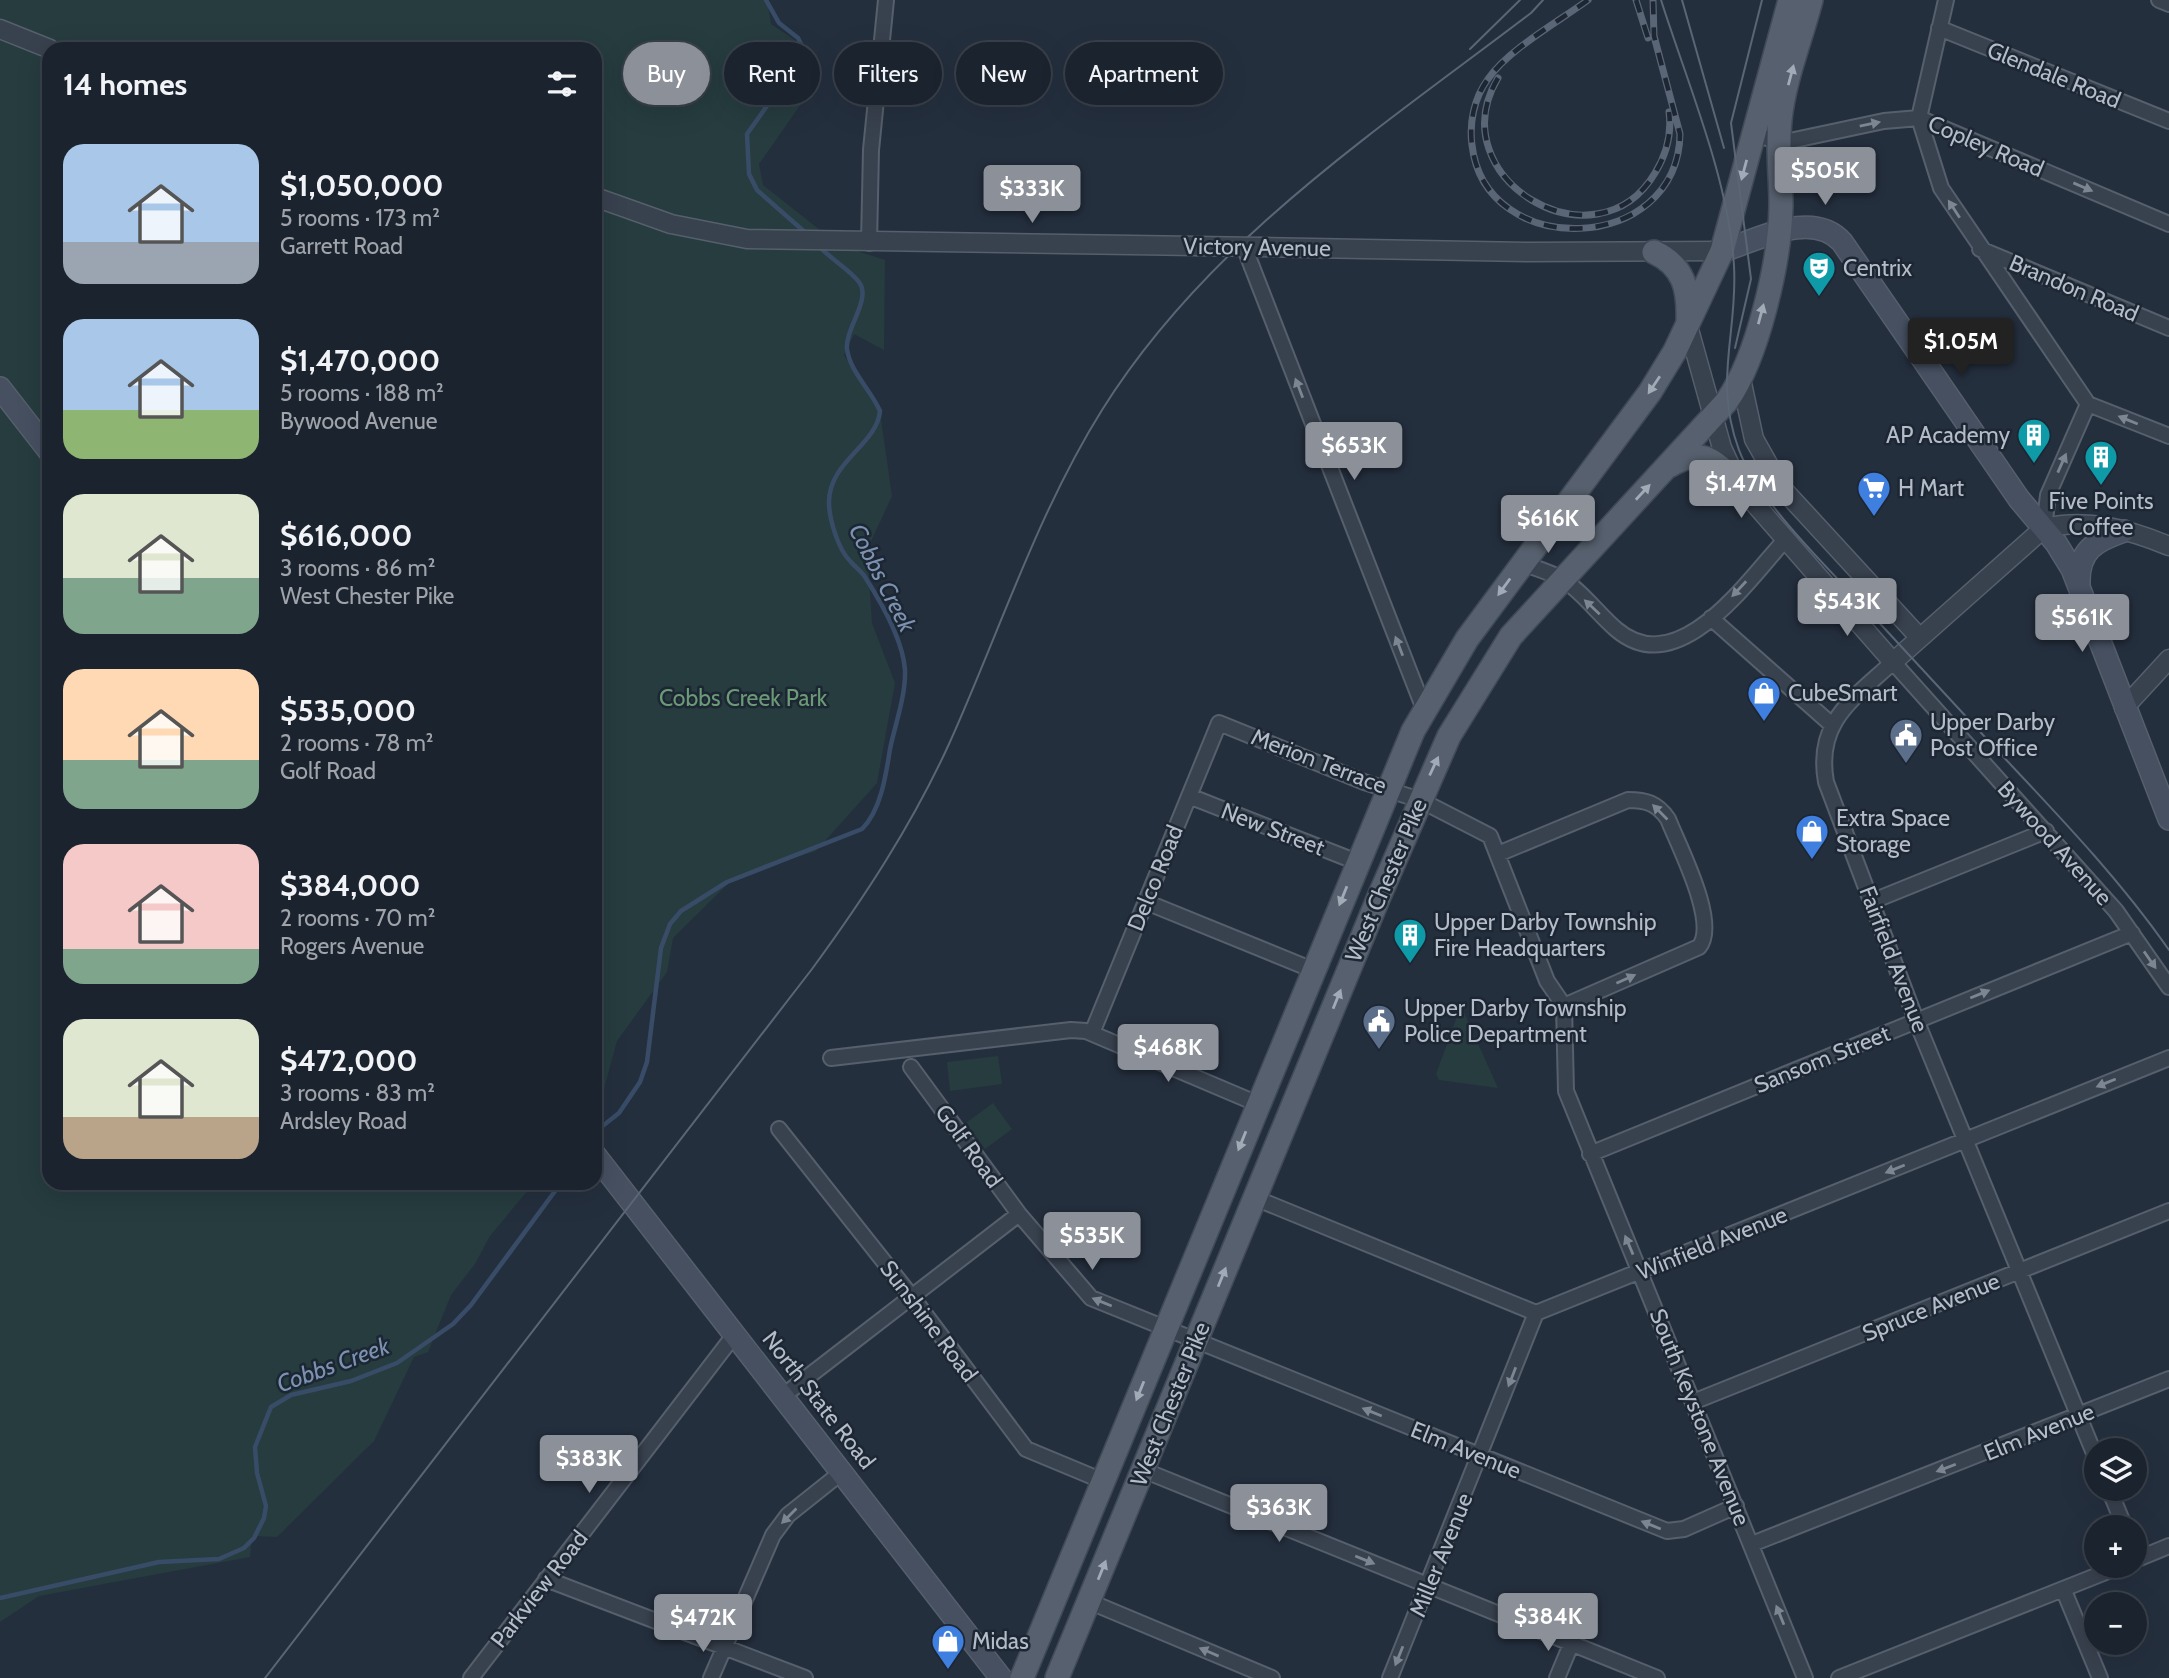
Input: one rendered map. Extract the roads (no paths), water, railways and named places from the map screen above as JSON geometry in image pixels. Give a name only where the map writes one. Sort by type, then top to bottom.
[{"type":"main road","name":"West Chester Pike","points":[[1022,1678],[1312,970],[1388,787],[1424,709],[1466,639],[1650,392],[1688,326],[1722,251],[1790,0]]},
{"type":"main road","name":"West Chester Pike","points":[[1057,1678],[1420,800],[1449,736],[1496,657],[1562,579],[1713,416],[1741,379],[1773,271],[1779,233],[1783,106],[1811,0]]},
{"type":"main road","points":[[1722,251],[1796,228],[1818,227],[1832,232],[1842,242],[2019,499],[2064,555],[2079,586],[2168,816]]},
{"type":"main road","points":[[1654,252],[1667,258],[1682,275],[1689,303],[1688,326]]},
{"type":"main road","points":[[0,388],[42,442]]},
{"type":"main road","points":[[1666,468],[1687,456],[1704,457],[1717,463],[1740,487]]},
{"type":"main road","points":[[2079,586],[2079,570],[2086,551],[2096,541],[2124,531]]},
{"type":"main road","points":[[1280,1049],[1311,1062]]},
{"type":"main road","name":"North State Road","points":[[602,1164],[1001,1678]]},
{"type":"street","points":[[860,243],[886,0]]},
{"type":"street","points":[[1946,0],[1919,118],[1941,188],[2088,404],[2169,436]]},
{"type":"street","points":[[2159,0],[2169,4]]},
{"type":"street","name":"Glendale Road","points":[[1939,28],[2169,121]]},
{"type":"street","points":[[0,29],[42,46]]},
{"type":"street","name":"Copley Road","points":[[1753,135],[1780,141],[1884,121],[1919,118],[2169,224]]},
{"type":"street","name":"Victory Avenue","points":[[602,200],[650,218],[694,230],[792,241],[1722,251]]},
{"type":"street","points":[[1252,246],[1252,267],[1424,709]]},
{"type":"street","name":"Brandon Road","points":[[1980,249],[2169,328]]},
{"type":"street","name":"Bywood Avenue","points":[[1688,326],[1727,464],[1740,487],[2116,911],[2169,987]]},
{"type":"street","points":[[1741,379],[1754,439],[1776,480],[1920,638]]},
{"type":"street","points":[[2088,404],[2048,495],[2044,528],[2083,523],[2124,531],[2169,546]]},
{"type":"street","name":"Fairfield Avenue","points":[[2044,528],[1852,701],[1832,724],[1823,750],[1826,782],[1916,1020],[2088,1438]]},
{"type":"street","points":[[1522,564],[1562,579],[1616,629],[1642,642],[1676,641],[1696,632],[1785,540]]},
{"type":"street","points":[[1711,618],[1832,724]]},
{"type":"street","points":[[2124,708],[2169,659]]},
{"type":"street","name":"Merion Terrace","points":[[1219,723],[1364,782],[1388,787],[1420,800]]},
{"type":"street","name":"Delco Road","points":[[1092,1033],[1219,723]]},
{"type":"street","name":"New Street","points":[[1189,796],[1357,862]]},
{"type":"street","points":[[1420,800],[1490,836],[1547,981],[1564,1006],[1699,947],[1705,939],[1705,916],[1668,818],[1661,809],[1649,802],[1628,800],[1498,853]]},
{"type":"street","points":[[1873,901],[2046,831]]},
{"type":"street","points":[[1146,902],[1312,970]]},
{"type":"street","name":"Sansom Street","points":[[1590,1154],[2132,933]]},
{"type":"street","name":"South Keystone Avenue","points":[[1564,1006],[1566,1091],[1805,1678]]},
{"type":"street","points":[[831,1058],[1070,1030],[1092,1033],[1258,1104]]},
{"type":"street","name":"Winfield Avenue","points":[[1536,1313],[2169,1058]]},
{"type":"street","name":"Golf Road","points":[[911,1067],[1019,1214],[1091,1297],[1196,1340]]},
{"type":"street","name":"Sunshine Road","points":[[779,1129],[912,1297],[1026,1449],[1103,1481]]},
{"type":"street","points":[[1255,1198],[1536,1313]]},
{"type":"street","name":"Spruce Avenue","points":[[1693,1402],[2169,1211]]},
{"type":"street","points":[[783,1396],[1019,1214]]},
{"type":"street","name":"Miller Avenue","points":[[1390,1678],[1481,1457],[1536,1313]]},
{"type":"street","name":"Parkview Road","points":[[471,1678],[735,1334]]},
{"type":"street","name":"Elm Avenue","points":[[1196,1340],[1667,1531],[1684,1529],[1736,1506]]},
{"type":"street","name":"Elm Avenue","points":[[1752,1544],[2169,1379]]},
{"type":"street","points":[[1143,1470],[1657,1678]]},
{"type":"street","points":[[711,1678],[773,1535],[788,1515],[842,1472]]},
{"type":"street","points":[[2147,1553],[2169,1546]]},
{"type":"street","points":[[1839,1678],[2094,1578]]},
{"type":"street","points":[[547,1580],[805,1678]]},
{"type":"street","points":[[2064,1591],[2100,1678]]},
{"type":"street","points":[[1088,1601],[1272,1678]]},
{"type":"street","points":[[1557,1678],[1572,1642]]},
{"type":"waterway","name":"Cobbs Creek","points":[[766,0],[779,23],[798,38],[805,52],[804,66],[798,80],[769,103],[747,134],[749,174],[757,190],[807,234]]},
{"type":"waterway","name":"Cobbs Creek","points":[[602,1126],[619,1113],[640,1082],[647,1062],[661,948],[670,924],[681,911],[727,882],[862,829],[874,812],[884,781],[904,690],[903,658],[896,634],[878,598],[838,542],[829,509],[831,488],[837,475],[871,434],[880,411],[856,373],[847,349],[862,289],[855,277],[818,245]]},
{"type":"waterway","name":"Cobbs Creek","points":[[0,1598],[159,1562],[219,1559],[244,1548],[254,1538],[264,1518],[266,1506],[257,1473],[255,1447],[271,1407],[291,1395],[351,1381],[397,1363],[453,1324],[471,1305],[556,1190]]},
{"type":"tram line","points":[[1470,49],[1520,0]]},
{"type":"tram line","points":[[265,1678],[812,969],[868,888],[935,774],[1058,490],[1102,410],[1144,350],[1192,294],[1243,242],[1298,193],[1413,101],[1531,13],[1543,0]]},
{"type":"tram line","points":[[1661,0],[1716,166],[1724,200],[1734,266],[1728,401],[1731,425],[1749,471],[1799,537],[2086,847],[2129,897],[2169,950]]},
{"type":"tram line","points":[[1682,0],[1724,148]]},
{"type":"tram line","points":[[1735,348],[1751,279],[1731,123],[1762,0]]},
{"type":"railway","points":[[1588,0],[1508,57],[1483,86],[1474,111],[1472,145],[1485,183],[1510,209],[1543,224],[1580,228],[1617,221],[1648,203],[1671,174],[1680,134],[1654,36],[1653,0]]},
{"type":"railway","points":[[1636,0],[1648,38]]},
{"type":"railway","points":[[1498,78],[1485,115],[1489,149],[1506,178],[1532,200],[1564,213],[1597,214],[1629,201],[1655,173],[1662,159],[1669,136],[1669,112]]},
{"type":"place","name":"Centrix","points":[[1819,298]]},
{"type":"place","name":"AP Academy","points":[[2034,465]]},
{"type":"place","name":"Five Points Coffee","points":[[2101,487]]},
{"type":"place","name":"H Mart","points":[[1874,518]]},
{"type":"place","name":"CubeSmart","points":[[1764,723]]},
{"type":"place","name":"Upper Darby Post Office","points":[[1906,765]]},
{"type":"place","name":"Extra Space Storage","points":[[1812,861]]},
{"type":"place","name":"Upper Darby Township Fire Headquarters","points":[[1410,965]]},
{"type":"place","name":"Upper Darby Township Police Department","points":[[1379,1051]]},
{"type":"place","name":"Midas","points":[[948,1671]]},
{"type":"park label","name":"Cobbs Creek Park","points":[[743,698]]}]
